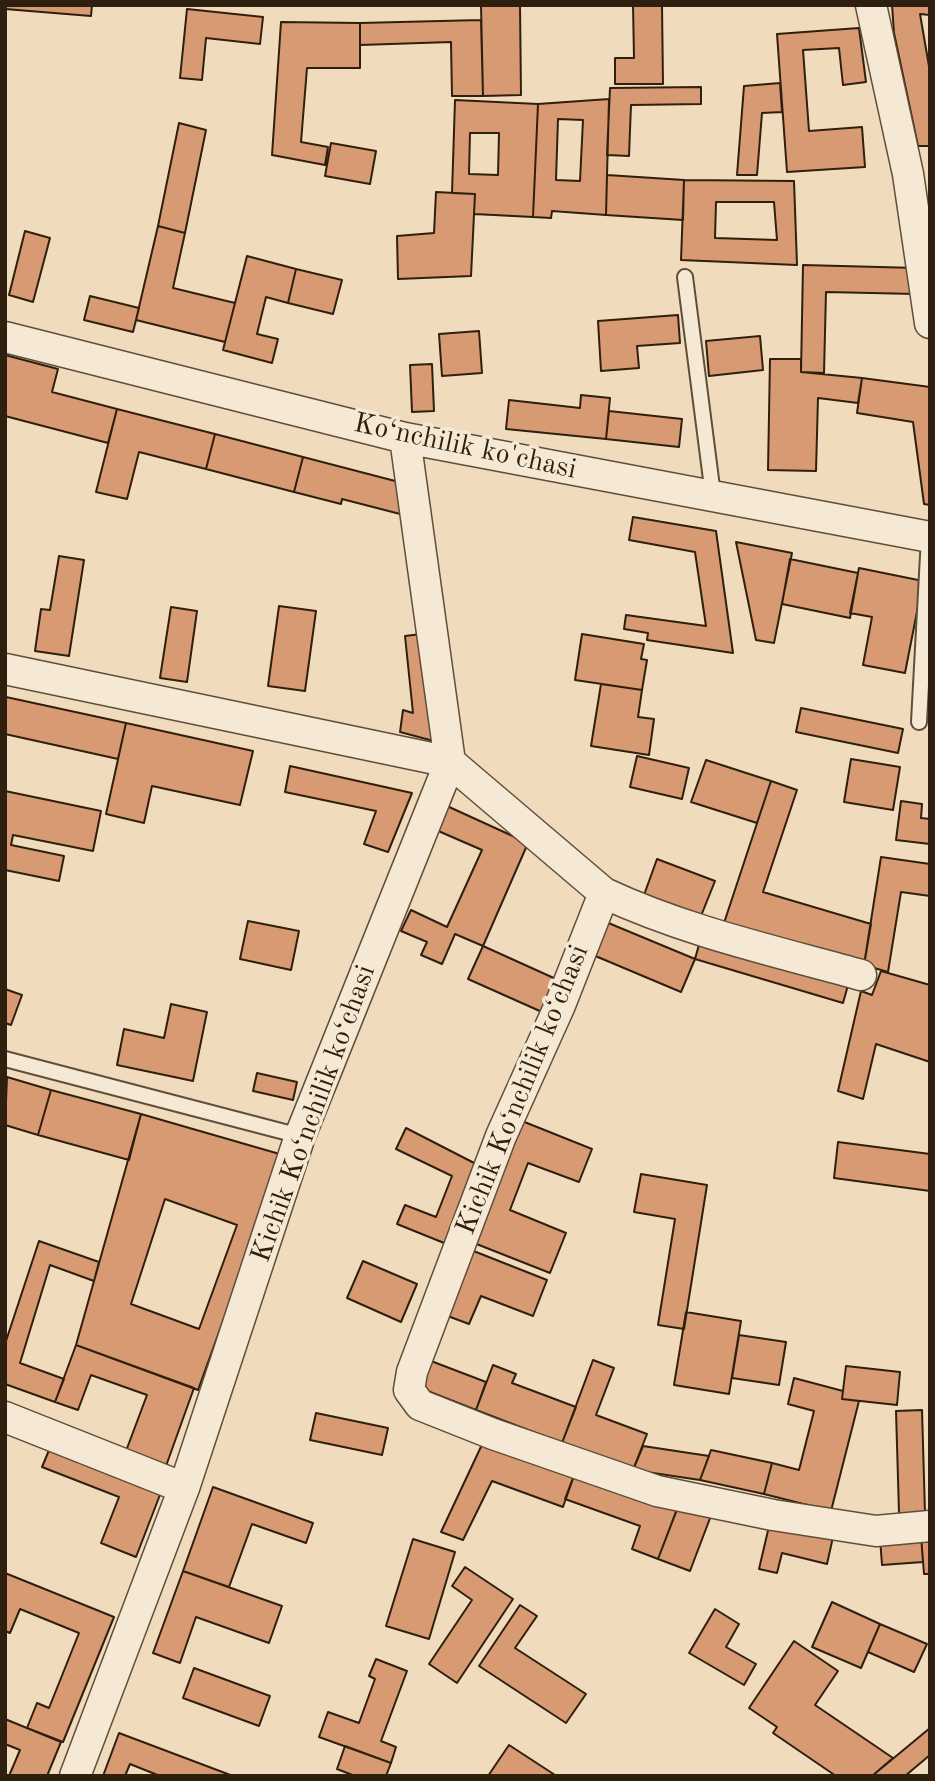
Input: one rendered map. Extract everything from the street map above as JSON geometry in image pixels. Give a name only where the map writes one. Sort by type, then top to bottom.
[{"type":"street","points":[[871,5],[919,175],[930,323]]},
{"type":"street","name":"Ko‘nchilik ko'chasi","points":[[5,337],[405,438],[930,537]]},
{"type":"street","name":"Kichik Ko‘nchilik ko‘chasi","points":[[75,1776],[184,1488],[300,1136],[450,762],[405,438]]},
{"type":"street","points":[[5,669],[450,762],[604,893],[634,907],[703,930],[861,975]]},
{"type":"street","name":"Kichik Koʻnchilik koʻchasi","points":[[604,893],[561,1004],[501,1136],[412,1372],[408,1390],[420,1405],[493,1434],[657,1491],[773,1515],[876,1531],[930,1525]]},
{"type":"street","points":[[5,1417],[184,1488]]},
{"type":"lane","points":[[685,277],[713,495]]},
{"type":"lane","points":[[919,722],[930,537]]},
{"type":"lane","points":[[5,1059],[300,1136]]},
{"type":"building","points":[[5,5],[92,5],[91,16],[5,9]]},
{"type":"building","points":[[481,5],[520,5],[521,95],[483,96]]},
{"type":"building","points":[[633,5],[662,5],[663,84],[615,84],[615,58],[634,58]]},
{"type":"building","points":[[892,5],[930,5],[930,15],[920,14],[930,72],[930,146],[918,146],[894,33]]},
{"type":"building","points":[[187,9],[263,17],[260,44],[206,38],[202,80],[180,78]]},
{"type":"building","points":[[481,20],[483,96],[452,96],[451,42],[360,45],[360,23]]},
{"type":"building","points":[[281,22],[360,23],[360,68],[307,68],[301,142],[328,147],[325,165],[272,155]]},
{"type":"building","points":[[859,28],[866,82],[843,85],[839,48],[803,50],[809,131],[862,127],[865,167],[787,172],[777,34]]},
{"type":"building","points":[[780,83],[782,112],[762,113],[757,175],[737,175],[744,86]]},
{"type":"building","points":[[701,87],[701,104],[631,105],[629,156],[607,155],[610,88]]},
{"type":"building","points":[[609,99],[606,215],[552,211],[551,218],[533,217],[538,104]],"holes":[[[558,119],[583,120],[580,181],[556,180]]]},
{"type":"building","points":[[455,100],[538,104],[533,217],[474,214],[475,194],[452,193]],"holes":[[[470,133],[499,133],[498,175],[469,174]]]},
{"type":"building","points":[[179,123],[206,130],[185,233],[158,226]]},
{"type":"building","points":[[331,143],[376,151],[370,184],[325,176]]},
{"type":"building","points":[[607,175],[684,180],[683,220],[606,215]]},
{"type":"building","points":[[684,180],[794,181],[797,265],[681,260]],"holes":[[[716,202],[774,202],[777,240],[715,238]]]},
{"type":"building","points":[[436,192],[475,194],[471,276],[398,279],[397,236],[434,233]]},
{"type":"building","points":[[158,226],[185,233],[173,288],[235,303],[225,342],[136,320]]},
{"type":"building","points":[[25,231],[50,238],[33,302],[9,295]]},
{"type":"building","points":[[247,256],[296,269],[288,303],[266,297],[257,334],[278,339],[272,363],[223,350]]},
{"type":"building","points":[[803,265],[917,268],[916,294],[826,292],[824,373],[801,372]]},
{"type":"building","points":[[296,269],[342,280],[333,314],[288,303]]},
{"type":"building","points":[[90,296],[139,308],[133,332],[84,320]]},
{"type":"building","points":[[678,315],[680,343],[637,346],[639,368],[601,371],[598,321]]},
{"type":"building","points":[[479,331],[482,373],[442,376],[439,334]]},
{"type":"building","points":[[760,336],[763,370],[709,376],[706,341]]},
{"type":"building","points":[[5,355],[58,369],[52,392],[117,409],[108,443],[5,416]]},
{"type":"building","points":[[770,359],[801,359],[801,372],[862,378],[858,403],[818,398],[816,471],[768,470]]},
{"type":"building","points":[[432,364],[434,411],[412,412],[410,365]]},
{"type":"building","points":[[862,378],[930,387],[930,505],[924,504],[913,422],[857,413]]},
{"type":"building","points":[[581,395],[610,398],[606,439],[506,429],[509,400],[580,408]]},
{"type":"building","points":[[117,409],[215,434],[206,469],[139,452],[127,499],[96,492]]},
{"type":"building","points":[[609,411],[682,419],[679,447],[606,439]]},
{"type":"building","points":[[215,434],[303,457],[294,492],[206,469]]},
{"type":"building","points":[[303,457],[399,482],[404,515],[342,499],[341,504],[294,492]]},
{"type":"building","points":[[633,517],[716,531],[733,653],[647,640],[648,633],[624,629],[626,615],[706,626],[695,552],[629,540]]},
{"type":"building","points":[[736,542],[792,553],[774,643],[756,640]]},
{"type":"building","points":[[59,556],[84,560],[69,656],[35,651],[41,609],[50,610]]},
{"type":"building","points":[[790,559],[858,573],[850,618],[782,604]]},
{"type":"building","points":[[859,568],[923,581],[905,673],[863,665],[872,617],[850,613]]},
{"type":"building","points":[[279,606],[316,611],[305,691],[268,686]]},
{"type":"building","points":[[171,607],[197,611],[187,682],[160,678]]},
{"type":"building","points":[[430,633],[441,743],[400,732],[403,710],[413,713],[405,636]]},
{"type":"building","points":[[582,634],[644,644],[641,659],[647,660],[642,690],[575,680]]},
{"type":"building","points":[[601,684],[642,690],[638,717],[654,719],[649,755],[591,746]]},
{"type":"building","points":[[6,697],[126,723],[118,759],[5,734]]},
{"type":"building","points":[[801,708],[903,729],[898,753],[796,732]]},
{"type":"building","points":[[126,723],[253,751],[240,805],[152,786],[144,823],[106,814]]},
{"type":"building","points":[[637,756],[689,768],[682,799],[630,787]]},
{"type":"building","points":[[851,759],[900,767],[893,810],[844,802]]},
{"type":"building","points":[[706,760],[771,781],[757,823],[691,802]]},
{"type":"building","points":[[290,766],[412,793],[388,852],[364,844],[376,811],[285,792]]},
{"type":"building","points":[[771,781],[797,790],[763,892],[871,924],[864,965],[724,923]]},
{"type":"building","points":[[5,791],[101,811],[93,851],[13,835],[11,845],[64,856],[59,881],[5,870]]},
{"type":"building","points":[[901,801],[922,804],[921,818],[930,819],[930,844],[896,840]]},
{"type":"building","points":[[447,806],[528,843],[483,946],[455,934],[442,964],[421,955],[427,942],[401,931],[411,910],[447,927],[482,850],[436,830]]},
{"type":"building","points":[[881,857],[930,864],[930,896],[901,892],[888,972],[864,965]]},
{"type":"building","points":[[657,859],[715,881],[701,916],[644,895]]},
{"type":"building","points":[[248,921],[299,931],[291,970],[240,959]]},
{"type":"building","points":[[606,922],[695,959],[681,992],[593,955]]},
{"type":"building","points":[[702,934],[850,978],[843,1003],[695,959]]},
{"type":"building","points":[[483,946],[556,979],[542,1012],[468,979]]},
{"type":"building","points":[[881,971],[930,985],[930,1062],[876,1044],[863,1099],[838,1091],[861,991],[872,995]]},
{"type":"building","points":[[5,989],[22,995],[11,1025],[5,1023]]},
{"type":"building","points":[[171,1004],[207,1012],[193,1081],[117,1065],[124,1029],[164,1038]]},
{"type":"building","points":[[257,1073],[297,1082],[293,1100],[253,1091]]},
{"type":"building","points":[[7,1077],[51,1090],[38,1135],[5,1125]]},
{"type":"building","points":[[51,1090],[141,1114],[129,1160],[38,1135]]},
{"type":"building","points":[[141,1114],[283,1155],[198,1390],[76,1345]],"holes":[[[165,1199],[237,1225],[199,1329],[131,1304]]]},
{"type":"building","points":[[522,1121],[592,1149],[579,1182],[528,1163],[510,1210],[566,1233],[550,1273],[474,1243]]},
{"type":"building","points":[[406,1128],[480,1166],[449,1245],[397,1224],[405,1205],[436,1217],[452,1176],[396,1149]]},
{"type":"building","points":[[838,1142],[930,1154],[930,1191],[834,1178]]},
{"type":"building","points":[[641,1174],[707,1185],[684,1329],[658,1325],[675,1219],[634,1212]]},
{"type":"building","points":[[39,1241],[99,1262],[94,1281],[50,1265],[20,1363],[64,1379],[55,1402],[5,1384],[5,1344]]},
{"type":"building","points":[[471,1250],[547,1280],[533,1316],[481,1296],[469,1324],[445,1315]]},
{"type":"building","points":[[363,1261],[417,1284],[401,1322],[347,1298]]},
{"type":"building","points":[[686,1312],[741,1321],[729,1394],[674,1385]]},
{"type":"building","points":[[739,1335],[786,1342],[779,1385],[732,1378]]},
{"type":"building","points":[[76,1345],[194,1388],[166,1466],[126,1451],[147,1395],[91,1375],[78,1410],[55,1402]]},
{"type":"building","points":[[593,1360],[614,1368],[596,1415],[647,1434],[633,1470],[562,1443]]},
{"type":"building","points":[[431,1361],[486,1382],[476,1410],[420,1388]]},
{"type":"building","points":[[493,1365],[516,1374],[512,1383],[576,1407],[562,1443],[476,1410]]},
{"type":"building","points":[[846,1366],[900,1372],[897,1405],[842,1399]]},
{"type":"building","points":[[794,1378],[843,1391],[842,1399],[859,1401],[831,1511],[764,1494],[772,1463],[799,1470],[814,1411],[788,1404]]},
{"type":"building","points":[[922,1410],[925,1513],[899,1513],[896,1411]]},
{"type":"building","points":[[316,1413],[388,1428],[382,1455],[310,1440]]},
{"type":"building","points":[[486,1436],[576,1470],[563,1507],[492,1481],[463,1540],[441,1532]]},
{"type":"building","points":[[52,1443],[163,1487],[136,1557],[101,1543],[119,1497],[42,1467]]},
{"type":"building","points":[[643,1446],[709,1456],[700,1480],[633,1470]]},
{"type":"building","points":[[711,1450],[772,1463],[764,1494],[700,1480]]},
{"type":"building","points":[[576,1470],[678,1507],[658,1559],[632,1549],[640,1526],[565,1499]]},
{"type":"building","points":[[213,1487],[313,1523],[306,1543],[252,1524],[229,1587],[183,1571]]},
{"type":"building","points":[[680,1501],[712,1513],[690,1571],[658,1559]]},
{"type":"building","points":[[770,1522],[833,1537],[827,1564],[782,1553],[777,1573],[759,1569]]},
{"type":"building","points":[[930,1534],[930,1574],[924,1574],[921,1535]]},
{"type":"building","points":[[921,1535],[923,1562],[882,1565],[880,1538]]},
{"type":"building","points":[[413,1539],[455,1552],[429,1639],[386,1626]]},
{"type":"building","points":[[465,1567],[513,1599],[457,1683],[429,1664],[472,1600],[452,1586]]},
{"type":"building","points":[[183,1571],[282,1606],[269,1643],[196,1617],[180,1663],[153,1653]]},
{"type":"building","points":[[5,1573],[114,1617],[63,1742],[27,1728],[37,1703],[49,1708],[79,1633],[20,1609],[10,1633],[5,1631]]},
{"type":"building","points":[[832,1602],[880,1624],[861,1668],[812,1647]]},
{"type":"building","points":[[520,1605],[537,1616],[515,1648],[586,1694],[566,1723],[479,1666]]},
{"type":"building","points":[[715,1609],[739,1624],[726,1647],[756,1664],[744,1685],[689,1653]]},
{"type":"building","points":[[880,1624],[927,1644],[914,1672],[868,1652]]},
{"type":"building","points":[[794,1641],[838,1671],[815,1705],[893,1758],[872,1776],[836,1776],[773,1733],[777,1727],[749,1708]]},
{"type":"building","points":[[376,1659],[407,1671],[381,1741],[396,1747],[391,1763],[319,1737],[328,1712],[359,1723],[375,1679],[369,1676]]},
{"type":"building","points":[[194,1668],[270,1696],[259,1726],[183,1698]]},
{"type":"building","points":[[5,1719],[61,1742],[47,1776],[9,1776],[20,1750],[5,1744]]},
{"type":"building","points":[[930,1728],[930,1755],[905,1776],[872,1776]]},
{"type":"building","points":[[119,1733],[233,1776],[160,1776],[130,1764],[125,1776],[103,1776]]},
{"type":"building","points":[[509,1745],[555,1775],[488,1776]]},
{"type":"building","points":[[345,1746],[391,1763],[386,1776],[355,1776],[337,1769]]}]
